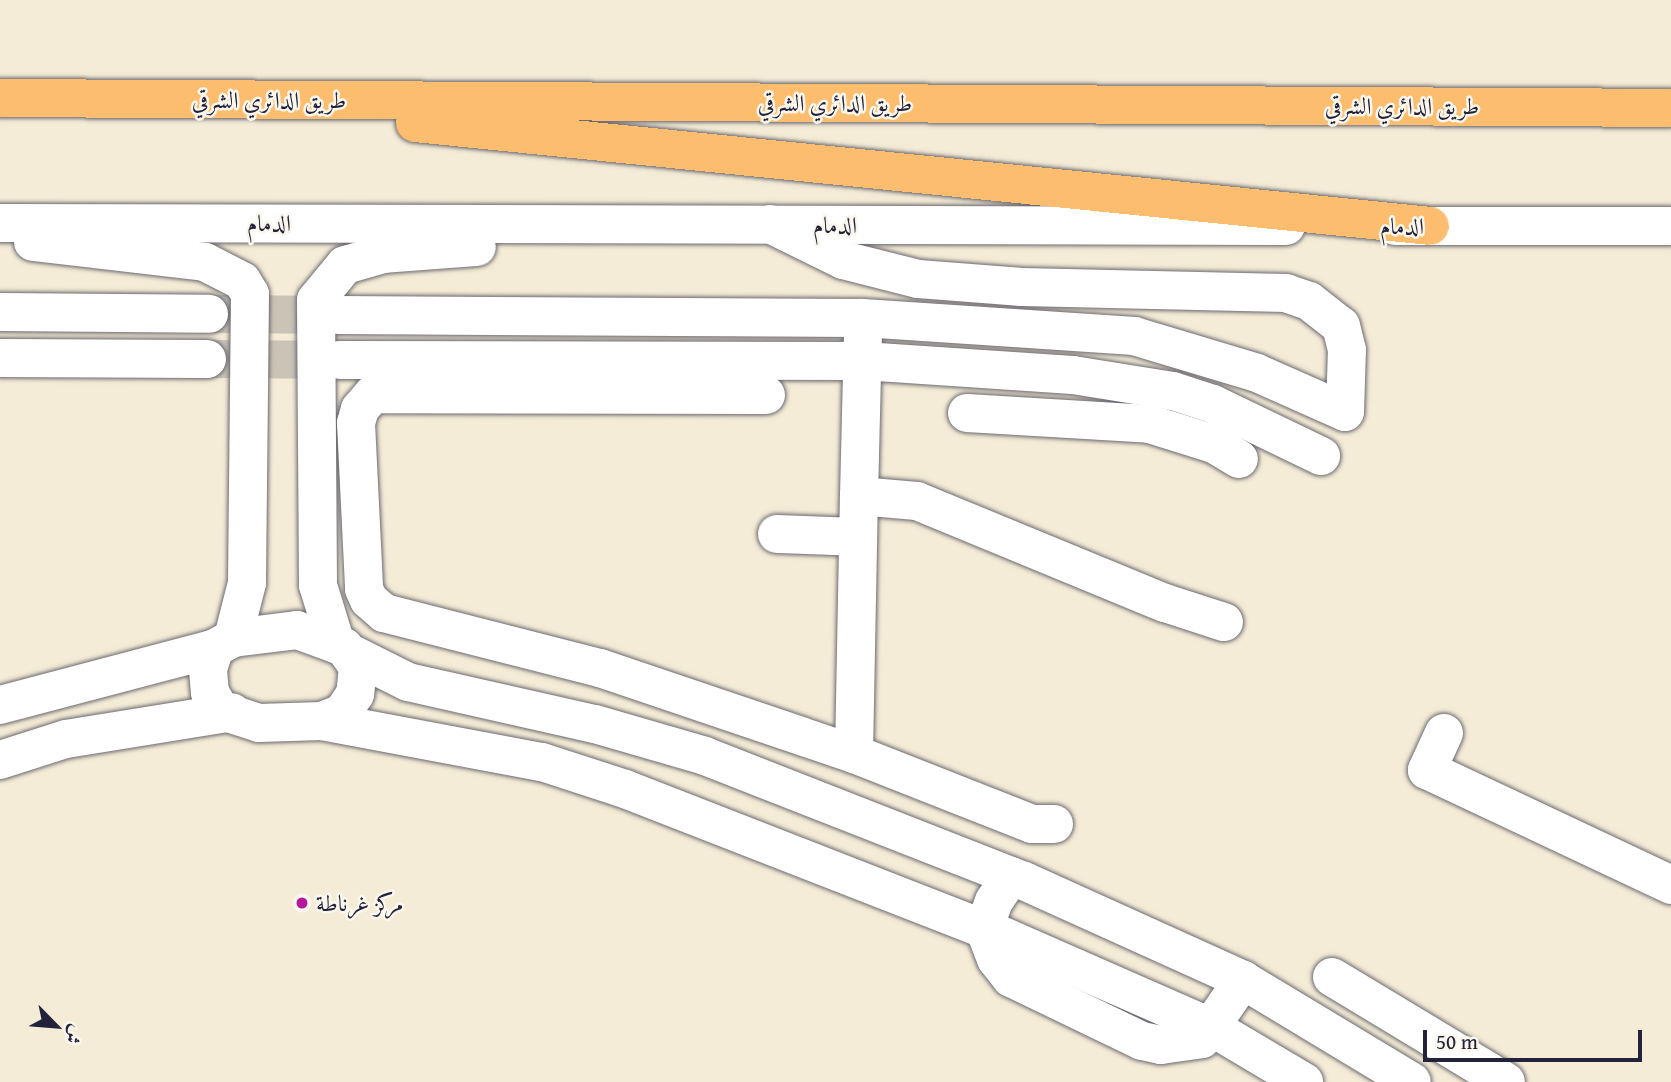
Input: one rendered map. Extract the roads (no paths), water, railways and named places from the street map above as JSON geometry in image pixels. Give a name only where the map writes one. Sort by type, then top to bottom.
[{"type":"highway","name":"طريق الدائري الشرقي","points":[[0,98],[1671,108]]},
{"type":"highway","points":[[187,99],[1430,226]]},
{"type":"street","name":"الدمام","points":[[0,223],[1671,226]]},
{"type":"street","points":[[322,721],[342,713],[355,694],[358,667],[342,648],[318,585],[316,300],[330,278],[345,265],[384,254],[537,242],[614,224]]},
{"type":"street","points":[[338,315],[863,318],[1134,336],[1257,373],[1345,412],[1347,350],[1341,326],[1310,300],[1286,293],[918,279],[843,260],[770,225]]},
{"type":"street","points":[[0,237],[205,262],[234,275],[250,293],[247,583],[224,643],[208,669],[210,693],[221,711],[232,712],[259,723],[322,721],[542,762],[586,777],[984,929],[1213,1028],[1304,1082]]},
{"type":"street","points":[[0,312],[209,314]]},
{"type":"street","points":[[854,754],[863,318]]},
{"type":"street","points":[[0,358],[207,359]]},
{"type":"street","points":[[340,359],[863,361],[1073,375],[1173,391],[1213,404],[1321,456]]},
{"type":"street","points":[[1064,420],[1073,375]]},
{"type":"street","points":[[766,395],[373,394],[359,409],[356,423],[364,589],[369,600],[384,613],[600,668],[854,754],[1032,824],[1054,824]]},
{"type":"street","points":[[967,413],[1150,424],[1214,444],[1239,459]]},
{"type":"street","points":[[859,496],[917,500],[1165,603],[1224,622]]},
{"type":"street","points":[[777,534],[857,537]]},
{"type":"street","points":[[0,705],[224,643],[297,630],[342,648],[408,682],[595,723],[705,756],[1011,876],[1243,980],[1412,1082]]},
{"type":"street","points":[[0,760],[66,739],[232,712]]},
{"type":"street","points":[[586,777],[595,723]]},
{"type":"street","points":[[1444,733],[1427,770],[1671,885]]},
{"type":"street","points":[[913,837],[937,785]]},
{"type":"street","points":[[984,929],[994,901],[1011,876]]},
{"type":"street","points":[[1332,977],[1506,1082]]},
{"type":"street","points":[[1213,1028],[1243,980]]},
{"type":"tunnel","points":[[209,314],[338,315]]},
{"type":"tunnel","points":[[207,359],[340,360]]},
{"type":"place","name":"مركز غرناطة","points":[[302,903]]}]
